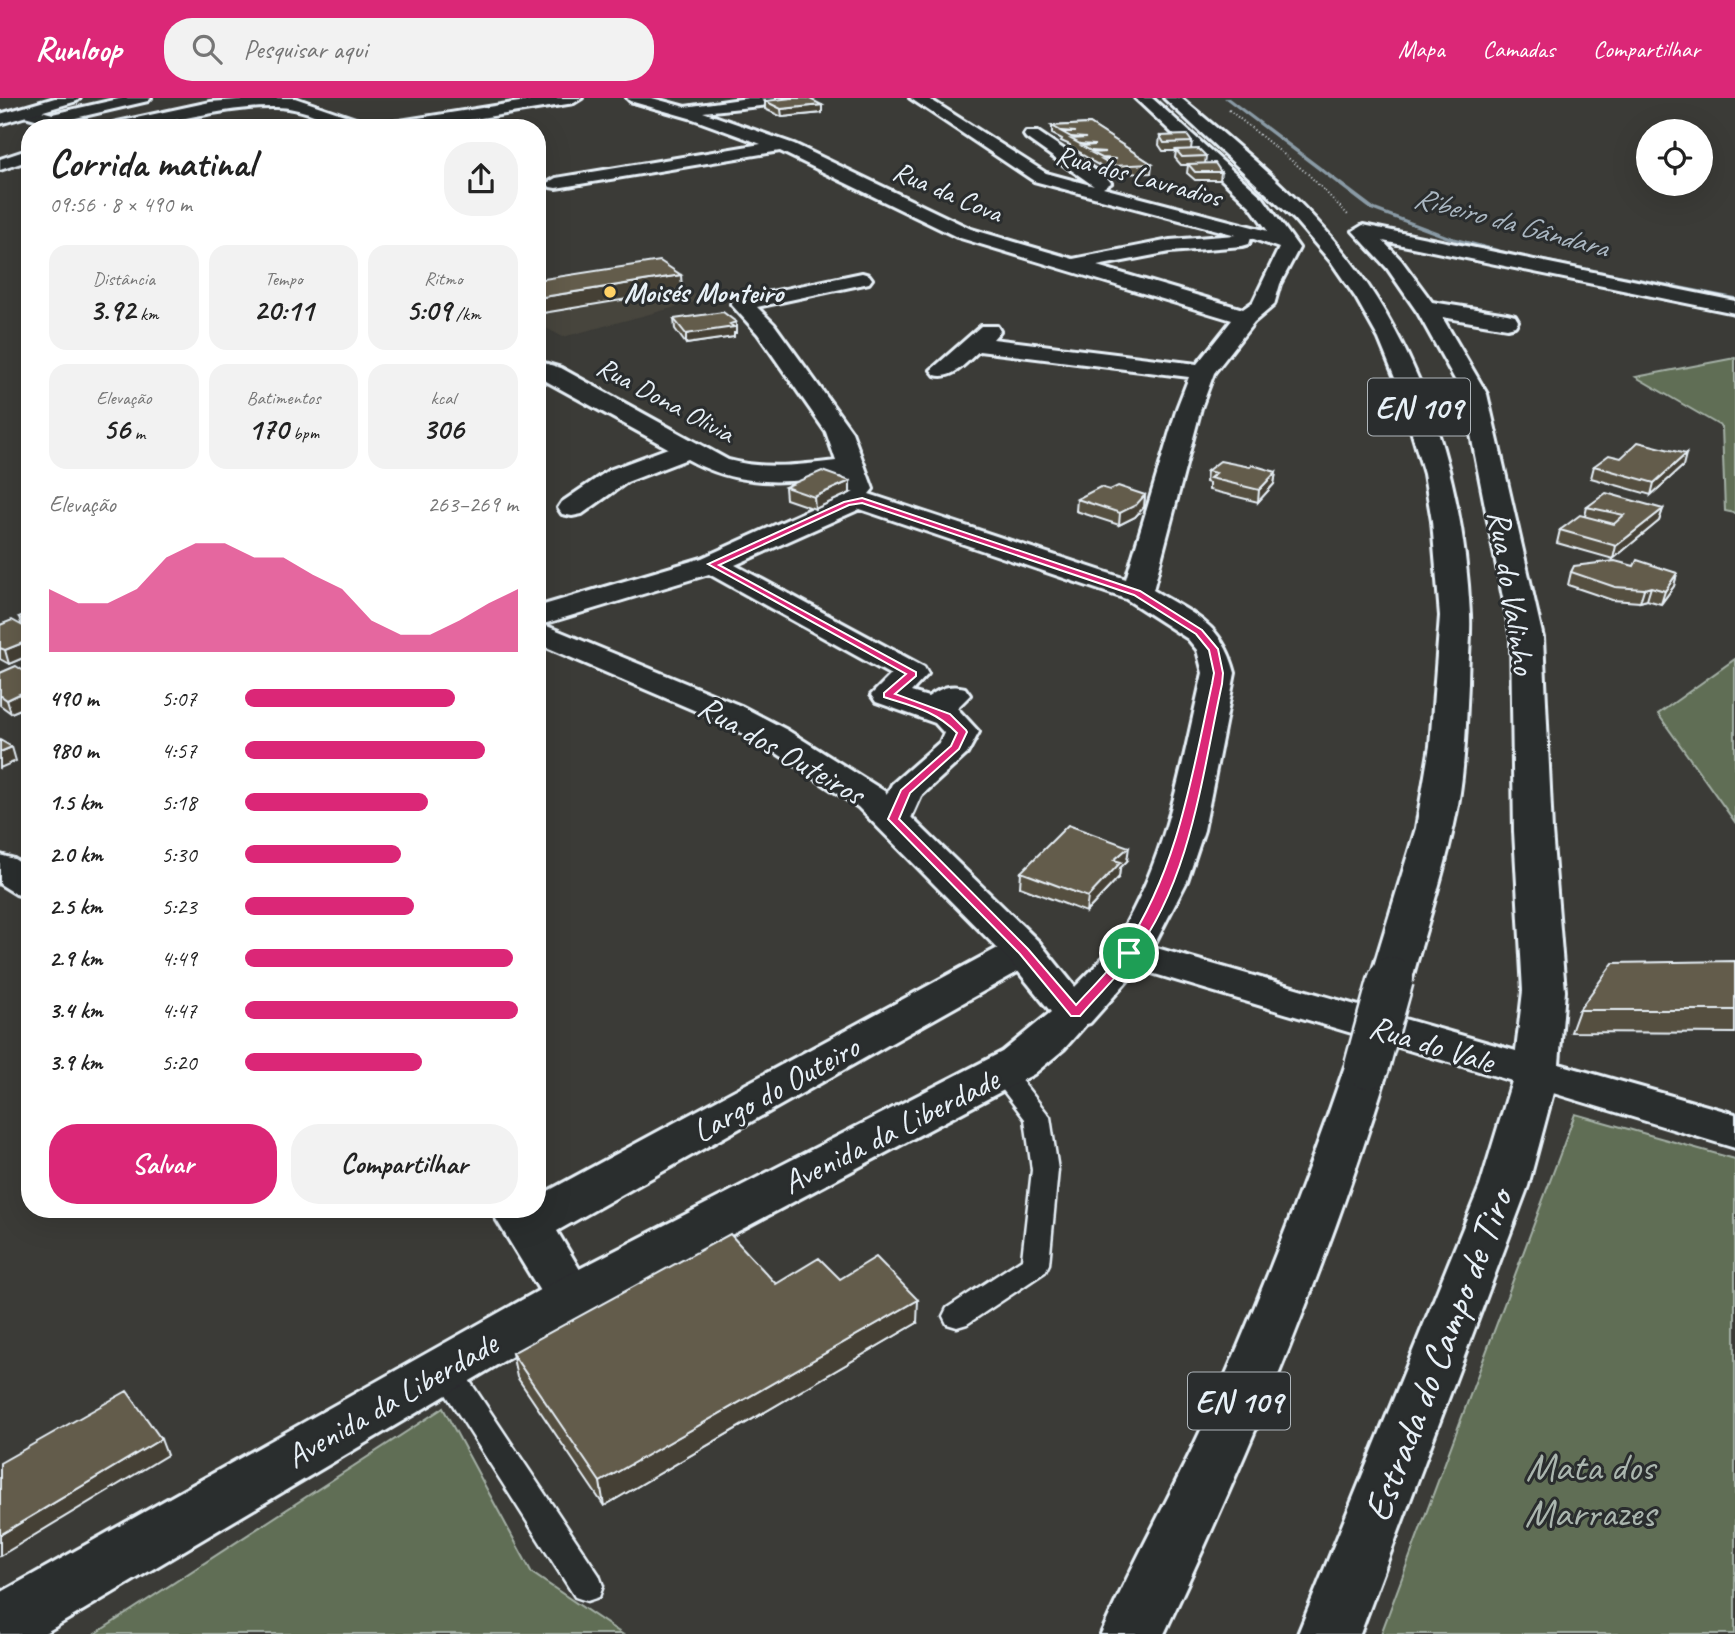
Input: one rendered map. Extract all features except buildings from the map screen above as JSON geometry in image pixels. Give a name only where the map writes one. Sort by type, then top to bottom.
[{"type":"street","points":[[0,119],[72,98]]},
{"type":"street","points":[[79,98],[118,104]]},
{"type":"street","points":[[54,118],[143,98]]},
{"type":"street","points":[[166,98],[207,108]]},
{"type":"street","points":[[443,119],[574,98]]},
{"type":"street","name":"Rua da Cova","points":[[635,98],[782,145],[953,228],[1246,317]]},
{"type":"street","points":[[679,111],[789,98]]},
{"type":"street","name":"Rua dos Lavradios","points":[[918,98],[1040,177],[1283,241]]},
{"type":"street","points":[[1137,593],[1189,408],[1203,372],[1246,317],[1263,305],[1270,284],[1289,248],[1257,202],[1143,98]]},
{"type":"street","name":"EN 109","points":[[1132,1634],[1191,1510],[1293,1281],[1336,1164],[1421,878],[1439,804],[1450,715],[1455,617],[1439,484],[1426,431],[1401,358],[1340,260],[1267,180],[1172,98]]},
{"type":"street","points":[[155,119],[207,108],[273,102],[295,103],[341,119]]},
{"type":"street","points":[[306,107],[333,102]]},
{"type":"street","points":[[27,112],[57,119]]},
{"type":"street","points":[[1032,135],[1109,188],[1107,195]]},
{"type":"street","points":[[556,183],[782,145]]},
{"type":"street","points":[[0,165],[21,157]]},
{"type":"street","points":[[1363,231],[1735,307]]},
{"type":"street","name":"Rua do Valinho","points":[[1363,231],[1394,264],[1424,307],[1475,394],[1527,638],[1533,831],[1544,991],[1536,1074]]},
{"type":"street","points":[[1073,265],[1170,246],[1212,241],[1283,241]]},
{"type":"street","points":[[546,614],[712,564],[847,503],[862,501],[839,432],[766,330],[742,304],[862,279]]},
{"type":"street","points":[[1424,307],[1507,321]]},
{"type":"street","points":[[943,370],[982,338],[1203,372]]},
{"type":"street","name":"Rua Dona Olivia","points":[[546,371],[660,430],[719,466],[750,474],[794,474],[852,467]]},
{"type":"street","points":[[572,508],[618,476],[689,449]]},
{"type":"street","name":"Avenida da Liberdade","points":[[0,1626],[569,1297],[1018,1063],[1049,1039],[1129,953],[1156,905],[1185,830],[1219,673],[1213,649],[1199,632],[1137,593],[862,501]]},
{"type":"street","points":[[712,564],[912,674],[888,695],[943,702],[947,716],[962,732],[955,747],[905,792],[894,819]]},
{"type":"street","name":"Rua dos Outeiros","points":[[546,635],[686,693],[752,725],[871,799],[1024,951],[1075,1013]]},
{"type":"street","points":[[0,867],[21,880]]},
{"type":"street","name":"Largo do Outeiro","points":[[546,1203],[1024,951]]},
{"type":"street","name":"Rua do Vale","points":[[1129,953],[1735,1131]]},
{"type":"street","name":"Estrada do Campo de Tiro","points":[[1329,1634],[1504,1186],[1536,1074]]},
{"type":"street","points":[[521,1218],[569,1297]]},
{"type":"lane","points":[[957,1316],[1035,1264],[1045,1170],[1037,1117],[1001,1072]]},
{"type":"lane","points":[[444,1368],[587,1586]]},
{"type":"path","points":[[1221,105],[1308,174],[1363,231]]},
{"type":"shaded area","points":[[682,290],[706,299],[563,337],[546,328],[546,312]]},
{"type":"green space","points":[[1735,358],[1735,513],[1725,511],[1722,427],[1636,377]]},
{"type":"green space","points":[[1735,659],[1735,822],[1658,714]]},
{"type":"green space","name":"Mata dos Marrazes","points":[[1575,1114],[1735,1159],[1735,1634],[1381,1634]]},
{"type":"green space","points":[[443,1408],[532,1573],[622,1634],[95,1634]]},
{"type":"waterway","name":"Ribeiro da Gândara","points":[[1226,98],[1373,209],[1450,238],[1512,255],[1735,299]]},
{"type":"place","name":"Moisés Monteiro","points":[[610,292]]},
{"type":"route","points":[[870,502],[1137,593],[1189,623],[1199,632],[1213,649],[1219,673],[1217,684],[1185,830],[1168,881],[1129,953],[1075,1013],[1024,951],[894,819],[905,792],[955,747],[962,732],[947,716],[888,695],[912,674],[712,564],[847,503],[870,502]]}]
